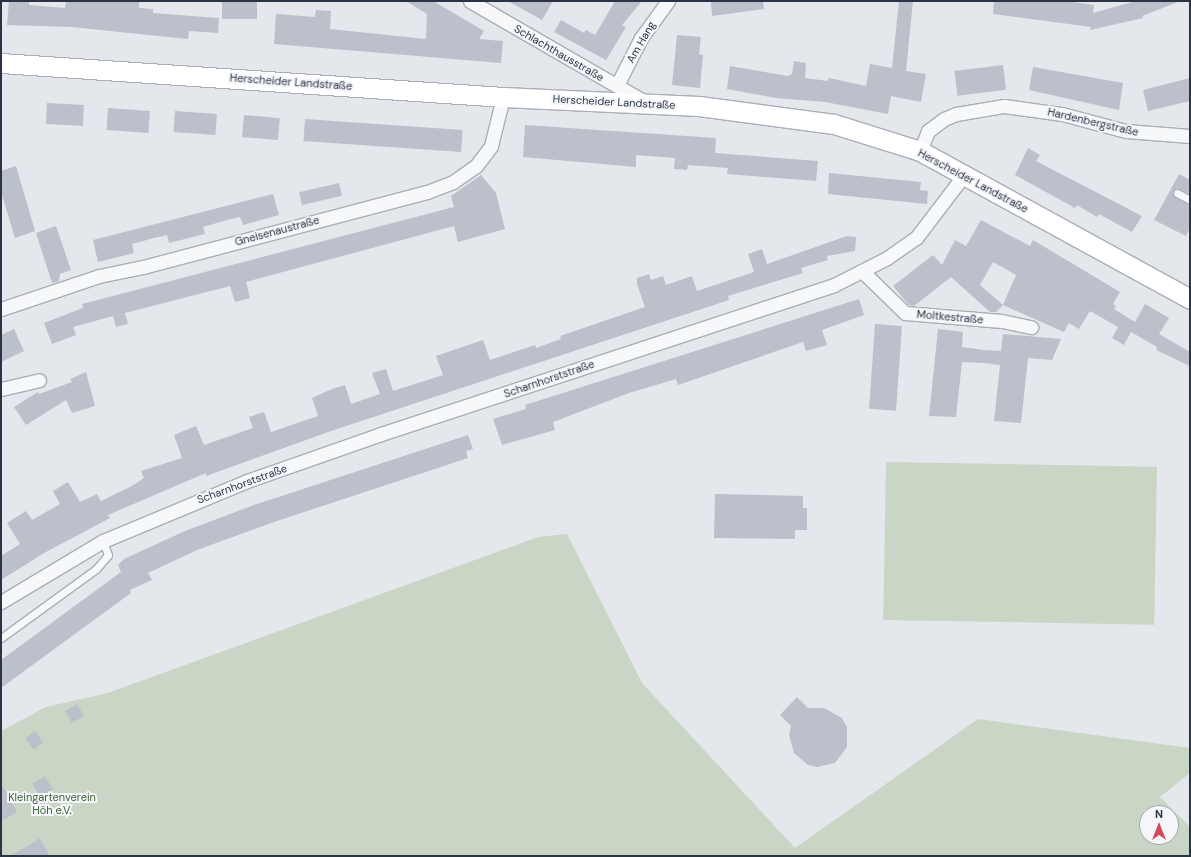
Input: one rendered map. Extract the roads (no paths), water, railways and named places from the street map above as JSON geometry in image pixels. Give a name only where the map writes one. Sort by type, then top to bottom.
[{"type":"main road","name":"Herscheider Landstraße","points":[[1,63],[503,97],[699,106],[834,124],[920,151],[1189,295]]},
{"type":"street","name":"Schlachthausstraße","points":[[470,1],[648,104]]},
{"type":"street","name":"Am Hang","points":[[617,85],[641,38],[668,1]]},
{"type":"street","name":"Gneisenaustraße","points":[[1,309],[99,276],[143,267],[427,192],[453,182],[476,166],[490,146],[503,97]]},
{"type":"street","name":"Hardenbergstraße","points":[[920,151],[928,131],[944,119],[956,114],[1004,106],[1062,114],[1126,131],[1190,136]]},
{"type":"street","name":"Scharnhorststraße","points":[[1,602],[103,541],[183,506],[329,452],[799,297],[862,271],[916,238],[964,175]]},
{"type":"street","name":"Moltkestraße","points":[[862,271],[905,313],[1002,321],[1031,327]]},
{"type":"street","points":[[1,389],[39,380]]},
{"type":"lane","points":[[1177,193],[1190,200]]},
{"type":"lane","points":[[1,638],[96,568],[108,555],[103,541]]},
{"type":"park label","name":"Kleingartenverein Höh e.V.","points":[[52,804]]}]
